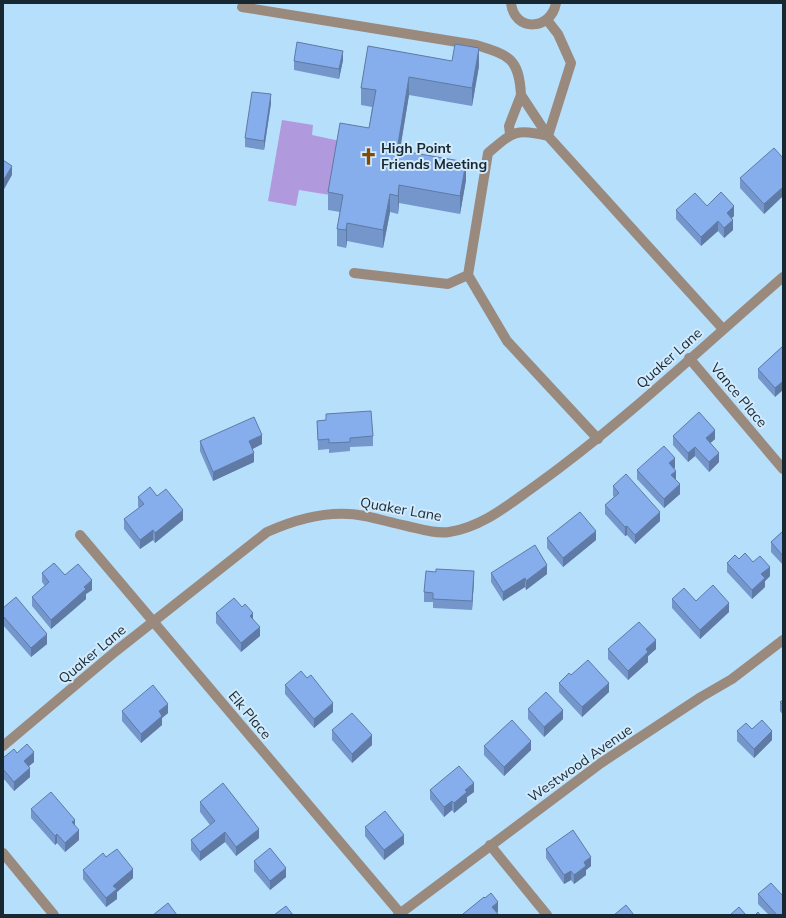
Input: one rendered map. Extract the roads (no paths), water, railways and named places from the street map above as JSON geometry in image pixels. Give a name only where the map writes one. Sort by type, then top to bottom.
[{"type":"street","points":[[511,3],[513,12],[523,22],[537,24],[547,20],[554,11],[556,3]]},
{"type":"street","points":[[242,6],[476,45],[504,54],[514,64],[520,77],[522,95],[548,136],[723,329]]},
{"type":"street","points":[[547,20],[558,34],[571,63],[548,136]]},
{"type":"street","points":[[510,134],[509,126],[522,95]]},
{"type":"street","points":[[548,136],[528,131],[510,134],[488,153],[468,275],[507,341],[598,439]]},
{"type":"street","points":[[354,273],[448,284],[468,275]]},
{"type":"street","name":"Quaker Lane","points":[[3,746],[153,622],[267,532],[288,523],[312,516],[339,513],[364,516],[419,529],[448,532],[477,525],[504,508],[581,453],[783,277]]},
{"type":"street","name":"Vance Place","points":[[689,358],[783,469]]},
{"type":"street","name":"Elk Place","points":[[80,535],[399,914]]},
{"type":"street","name":"Westwood Avenue","points":[[399,914],[601,763],[701,697],[732,679],[783,640]]},
{"type":"street","points":[[490,845],[547,915]]},
{"type":"street","points":[[3,853],[54,915]]},
{"type":"place","name":"High Point Friends Meeting","points":[[368,156]]}]
